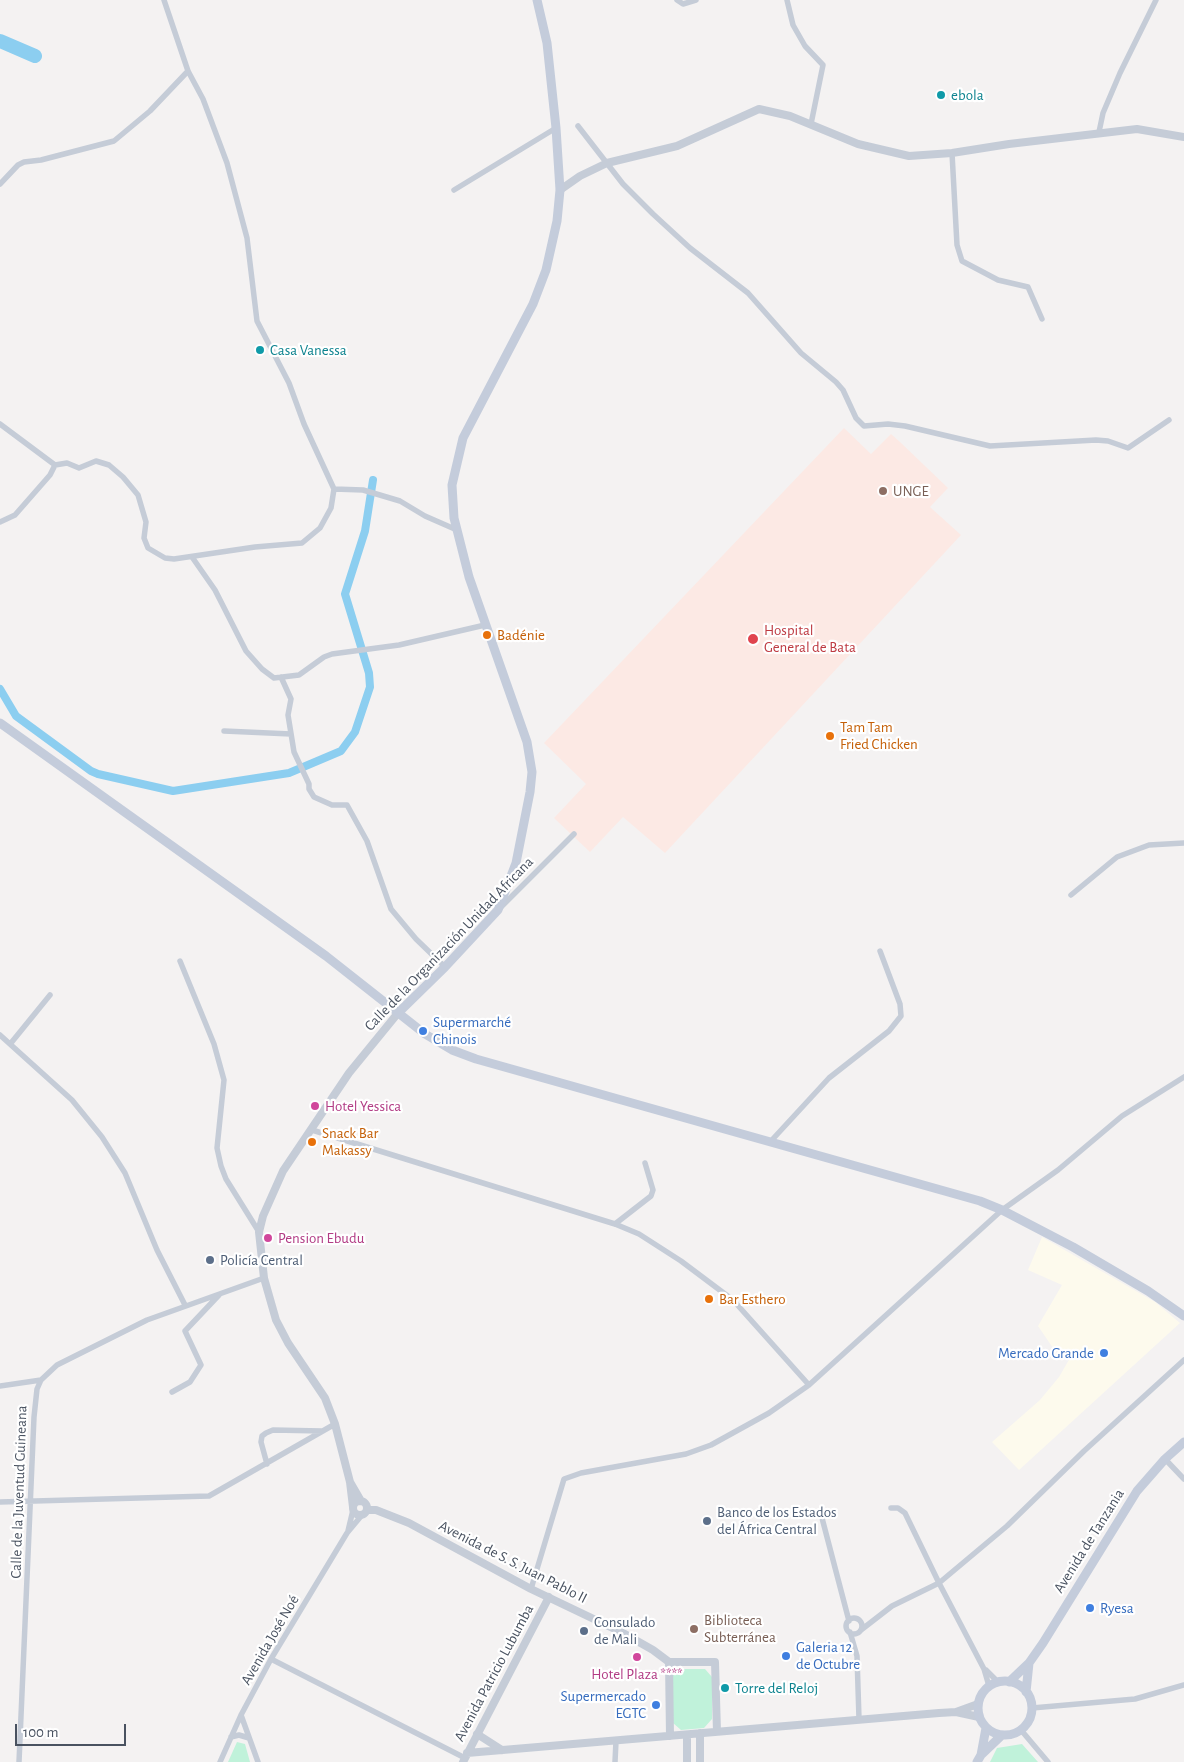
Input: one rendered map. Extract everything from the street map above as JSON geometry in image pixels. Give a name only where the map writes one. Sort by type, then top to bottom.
[{"type":"main road","points":[[498,910],[516,863],[526,818],[532,772],[527,742],[485,625],[457,530],[452,485],[456,458],[463,438],[533,304],[546,270],[557,221],[560,190],[556,128],[547,43],[537,0]]},
{"type":"main road","points":[[0,723],[326,956],[425,1034],[452,1050],[476,1059],[925,1184],[1002,1210],[1073,1247],[1184,1316]]},
{"type":"main road","name":"Calle de la Organización Unidad Africana","points":[[398,1013],[446,967],[498,910]]},
{"type":"main road","name":"Avenida de Tanzania","points":[[1009,1682],[1029,1663],[1137,1491],[1165,1459],[1184,1442]]},
{"type":"main road","name":"Avenida de Tanzania","points":[[1026,1692],[1029,1663]]},
{"type":"main road","points":[[979,1758],[1002,1735],[1022,1730],[1031,1716],[1032,1708],[1026,1692],[1009,1682],[994,1684],[982,1694],[978,1704],[979,1717],[986,1728],[1002,1735]]},
{"type":"main road","points":[[979,1758],[986,1728]]},
{"type":"street","points":[[0,424],[55,465],[67,463],[79,468],[96,462],[109,465],[123,477],[138,495],[146,522],[144,538],[148,548],[165,558],[192,557],[302,543],[313,535],[331,508],[334,489],[304,424],[289,383],[257,321],[247,238],[237,197],[227,163],[203,98],[188,71],[164,0]]},
{"type":"street","points":[[677,0],[682,4],[696,0]]},
{"type":"street","points":[[787,0],[793,25],[805,46],[823,65],[811,124]]},
{"type":"street","points":[[1099,132],[1103,113],[1120,73],[1156,0]]},
{"type":"street","points":[[0,184],[18,165],[24,162],[41,160],[114,141],[150,111],[188,71]]},
{"type":"street","points":[[560,190],[580,176],[608,163],[677,146],[759,109],[790,116],[858,144],[892,153],[922,156],[1099,132],[1147,129],[1184,137]]},
{"type":"street","points":[[578,126],[623,184],[653,214],[690,248],[748,293],[801,353],[844,390],[856,418],[864,426],[888,424],[905,426],[990,446],[1096,440],[1108,441],[1128,448],[1169,420]]},
{"type":"street","points":[[454,190],[556,128]]},
{"type":"street","points":[[952,153],[957,245],[962,261],[998,280],[1028,287],[1042,319]]},
{"type":"street","points":[[0,522],[15,515],[50,475],[55,465]]},
{"type":"street","points":[[334,489],[362,490],[400,500],[425,516],[457,530]]},
{"type":"street","points":[[192,557],[215,590],[246,651],[262,670],[274,678],[299,675],[324,657],[419,640],[485,625]]},
{"type":"street","points":[[281,677],[291,699],[288,716],[296,759],[301,764],[308,789],[314,797],[332,805],[347,805],[367,841],[391,910],[416,939],[446,967]]},
{"type":"street","points":[[224,731],[291,734]]},
{"type":"street","name":"Calle de la Organización Unidad Africana","points":[[498,910],[574,834]]},
{"type":"street","points":[[1071,895],[1117,857],[1149,845],[1184,843]]},
{"type":"street","points":[[771,1141],[828,1078],[889,1031],[901,1016],[900,1004],[880,951]]},
{"type":"street","points":[[180,961],[214,1044],[224,1080],[217,1148],[221,1166],[226,1179],[259,1232]]},
{"type":"street","points":[[11,1043],[50,995]]},
{"type":"street","name":"Calle de la Organización Unidad Africana","points":[[353,1509],[350,1482],[335,1424],[318,1386],[288,1343],[276,1320],[264,1278],[259,1232],[277,1182],[349,1073],[398,1013]]},
{"type":"street","points":[[0,1035],[72,1100],[102,1137],[125,1173],[157,1250],[185,1305]]},
{"type":"street","points":[[531,1589],[560,1486],[568,1476],[672,1458],[711,1445],[769,1413],[808,1384],[1002,1210],[1058,1170],[1122,1116],[1184,1077]]},
{"type":"street","points":[[312,1130],[615,1224],[639,1234],[682,1261],[733,1300],[808,1384]]},
{"type":"street","points":[[615,1224],[651,1196],[653,1190],[645,1163]]},
{"type":"street","points":[[0,1386],[41,1380],[57,1365],[107,1338],[185,1305],[264,1278]]},
{"type":"street","points":[[172,1392],[190,1382],[201,1365],[185,1331],[221,1293]]},
{"type":"street","points":[[850,1632],[861,1630],[874,1618],[892,1606],[939,1582],[1007,1526],[1084,1451],[1184,1360]]},
{"type":"street","name":"Calle de la Juventud Guineana","points":[[19,1762],[32,1501],[34,1401],[41,1380]]},
{"type":"street","points":[[0,1502],[209,1496],[335,1424]]},
{"type":"street","points":[[267,1464],[261,1442],[262,1436],[273,1430],[323,1431]]},
{"type":"street","points":[[1165,1459],[1184,1479]]},
{"type":"street","name":"Calle de la Organización Unidad Africana","points":[[350,1482],[361,1501]]},
{"type":"street","points":[[361,1501],[366,1506],[364,1513],[358,1515],[353,1509],[355,1503],[361,1501]]},
{"type":"street","points":[[891,1508],[898,1508],[905,1513],[984,1669],[994,1684]]},
{"type":"street","name":"Avenida José Noé","points":[[347,1533],[353,1509]]},
{"type":"street","name":"Avenida de S. S. Juan Pablo II","points":[[364,1513],[376,1510],[396,1517],[531,1589],[623,1633],[653,1650],[669,1662]]},
{"type":"street","name":"Avenida José Noé","points":[[220,1762],[271,1659],[347,1533],[364,1513]]},
{"type":"street","points":[[822,1518],[849,1621],[847,1627],[857,1650]]},
{"type":"street","name":"Avenida Patricio Lubumba","points":[[465,1758],[549,1597]]},
{"type":"street","points":[[849,1621],[852,1618],[874,1618]]},
{"type":"street","points":[[858,1619],[862,1625],[857,1650],[859,1719]]},
{"type":"street","points":[[271,1659],[465,1758],[502,1750],[956,1712],[978,1704]]},
{"type":"street","points":[[670,1736],[669,1662],[715,1662],[717,1732]]},
{"type":"street","points":[[1032,1708],[1135,1699],[1184,1687]]},
{"type":"street","points":[[956,1712],[979,1717]]},
{"type":"street","points":[[242,1715],[258,1762]]},
{"type":"street","points":[[1022,1730],[1048,1762]]},
{"type":"street","points":[[700,1733],[700,1762]]},
{"type":"street","points":[[477,1734],[502,1750]]},
{"type":"street","points":[[231,1737],[238,1735],[249,1738]]},
{"type":"street","points":[[687,1735],[687,1762]]},
{"type":"street","points":[[616,1741],[616,1762]]},
{"type":"shaded area","name":"Hospital General de Bata","points":[[844,428],[871,454],[891,434],[900,442],[948,488],[930,507],[961,535],[665,853],[623,817],[590,852],[554,818],[586,784],[544,743]]},
{"type":"shaded area","name":"Mercado Grande","points":[[1042,1237],[1155,1302],[1180,1323],[1019,1470],[992,1442],[1040,1400],[1059,1377],[1070,1358],[1053,1348],[1038,1326],[1062,1285],[1028,1270]]},
{"type":"green space","points":[[680,1669],[705,1669],[712,1677],[712,1719],[704,1728],[681,1730],[673,1723],[673,1675]]},
{"type":"green space","points":[[237,1742],[245,1744],[250,1762],[228,1762]]},
{"type":"green space","points":[[1022,1744],[1038,1762],[990,1762],[997,1748]]},
{"type":"waterway","points":[[0,41],[35,56]]},
{"type":"waterway","points":[[0,689],[16,716],[91,771],[173,791],[289,773],[341,751],[355,732],[370,687],[369,673],[345,594],[365,531],[373,480]]},
{"type":"place","name":"ebola","points":[[941,95]]},
{"type":"place","name":"Casa Vanessa","points":[[260,350]]},
{"type":"place","name":"UNGE","points":[[883,491]]},
{"type":"place","name":"Badénie","points":[[487,635]]},
{"type":"place","name":"Hospital General de Bata","points":[[753,639]]},
{"type":"place","name":"Tam Tam Fried Chicken","points":[[830,736]]},
{"type":"place","name":"Supermarché Chinois","points":[[423,1031]]},
{"type":"place","name":"Hotel Yessica","points":[[315,1106]]},
{"type":"place","name":"Snack Bar Makassy","points":[[312,1142]]},
{"type":"place","name":"Pension Ebudu","points":[[268,1238]]},
{"type":"place","name":"Policía Central","points":[[210,1260]]},
{"type":"place","name":"Bar Esthero","points":[[709,1299]]},
{"type":"place","name":"Mercado Grande","points":[[1104,1353]]},
{"type":"place","name":"Banco de los Estados del África Central","points":[[707,1521]]},
{"type":"place","name":"Ryesa","points":[[1090,1608]]},
{"type":"place","name":"Biblioteca Subterránea","points":[[694,1629]]},
{"type":"place","name":"Consulado de Mali","points":[[584,1631]]},
{"type":"place","name":"Galeria 12 de Octubre","points":[[786,1656]]},
{"type":"place","name":"Hotel Plaza ****","points":[[637,1657]]},
{"type":"place","name":"Torre del Reloj","points":[[725,1688]]},
{"type":"place","name":"Supermercado EGTC","points":[[656,1705]]}]
